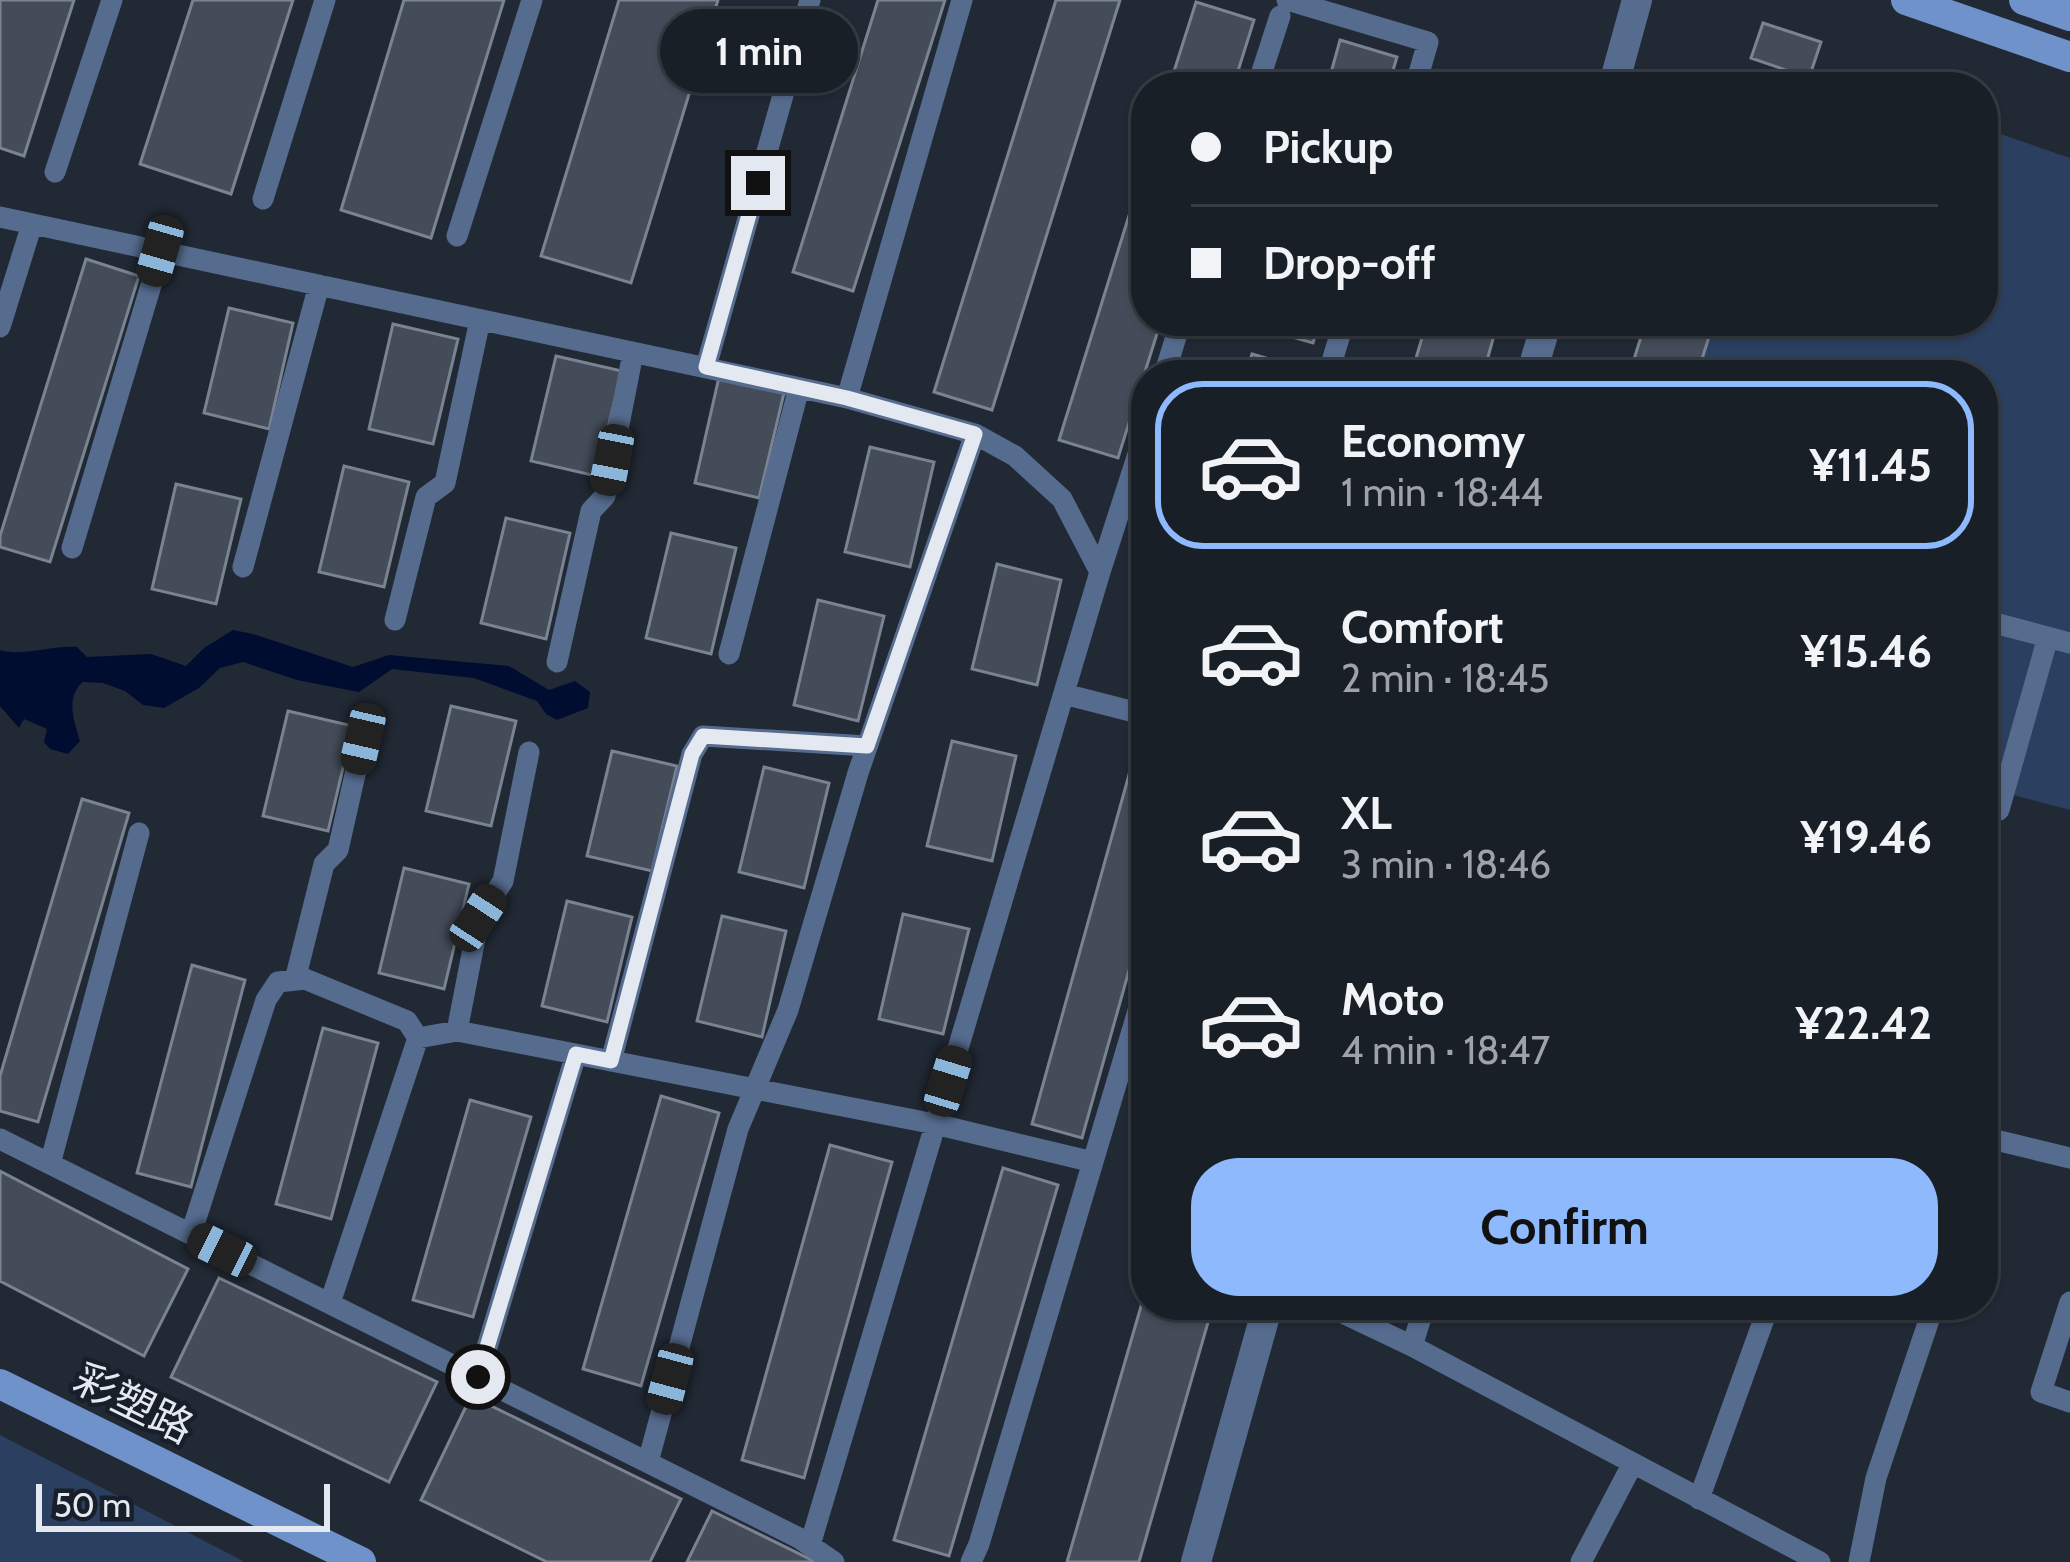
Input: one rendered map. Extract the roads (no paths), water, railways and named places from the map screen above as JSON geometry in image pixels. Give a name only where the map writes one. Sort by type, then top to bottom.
[{"type":"street","points":[[1616,72],[1637,0]]},
{"type":"street","points":[[1906,0],[2070,57]]},
{"type":"street","points":[[2024,0],[2070,16]]},
{"type":"street","points":[[1196,1562],[1264,1320]]},
{"type":"street","name":"彩塑路","points":[[0,1384],[361,1562]]},
{"type":"lane","points":[[55,172],[112,0]]},
{"type":"lane","points":[[263,199],[325,0]]},
{"type":"lane","points":[[457,236],[532,0]]},
{"type":"lane","points":[[706,367],[810,0]]},
{"type":"lane","points":[[847,398],[962,0]]},
{"type":"lane","points":[[1262,72],[1283,8],[1428,42],[1419,72]]},
{"type":"lane","points":[[0,217],[847,398],[975,434],[1015,456],[1062,499],[1100,572]]},
{"type":"lane","points":[[0,327],[32,224]]},
{"type":"lane","points":[[72,548],[160,251]]},
{"type":"lane","points":[[243,567],[319,285]]},
{"type":"lane","points":[[395,620],[426,496],[445,483],[480,320]]},
{"type":"lane","points":[[557,662],[591,511],[605,496],[633,352]]},
{"type":"lane","points":[[729,655],[799,388]]},
{"type":"lane","points":[[648,1462],[737,1129],[788,1010],[867,746],[975,434]]},
{"type":"lane","points":[[810,1545],[1131,476]]},
{"type":"lane","points":[[1998,624],[2059,640],[2000,810]]},
{"type":"lane","points":[[1064,694],[1131,711]]},
{"type":"lane","points":[[611,1061],[692,754],[703,736],[867,746]]},
{"type":"lane","points":[[295,980],[324,864],[338,850],[363,739]]},
{"type":"lane","points":[[457,1031],[478,918],[503,880],[529,752]]},
{"type":"lane","points":[[50,1164],[139,833]]},
{"type":"lane","points":[[191,1234],[266,1000],[278,982],[305,979],[407,1022],[418,1038]]},
{"type":"lane","points":[[418,1038],[457,1031],[935,1124],[1093,1162]]},
{"type":"lane","points":[[971,1562],[1131,1034]]},
{"type":"lane","points":[[330,1304],[418,1038]]},
{"type":"lane","points":[[478,1377],[576,1054]]},
{"type":"lane","points":[[0,1139],[648,1462],[810,1545],[834,1562]]},
{"type":"lane","points":[[1998,1147],[2070,1158]]},
{"type":"lane","points":[[2070,1302],[2041,1392],[2070,1402]]},
{"type":"lane","points":[[1357,1320],[1820,1562]]},
{"type":"lane","points":[[1412,1346],[1420,1320]]},
{"type":"lane","points":[[1700,1498],[1764,1320]]},
{"type":"lane","points":[[1859,1562],[1876,1478],[1929,1320]]},
{"type":"lane","points":[[1581,1562],[1633,1463]]}]
